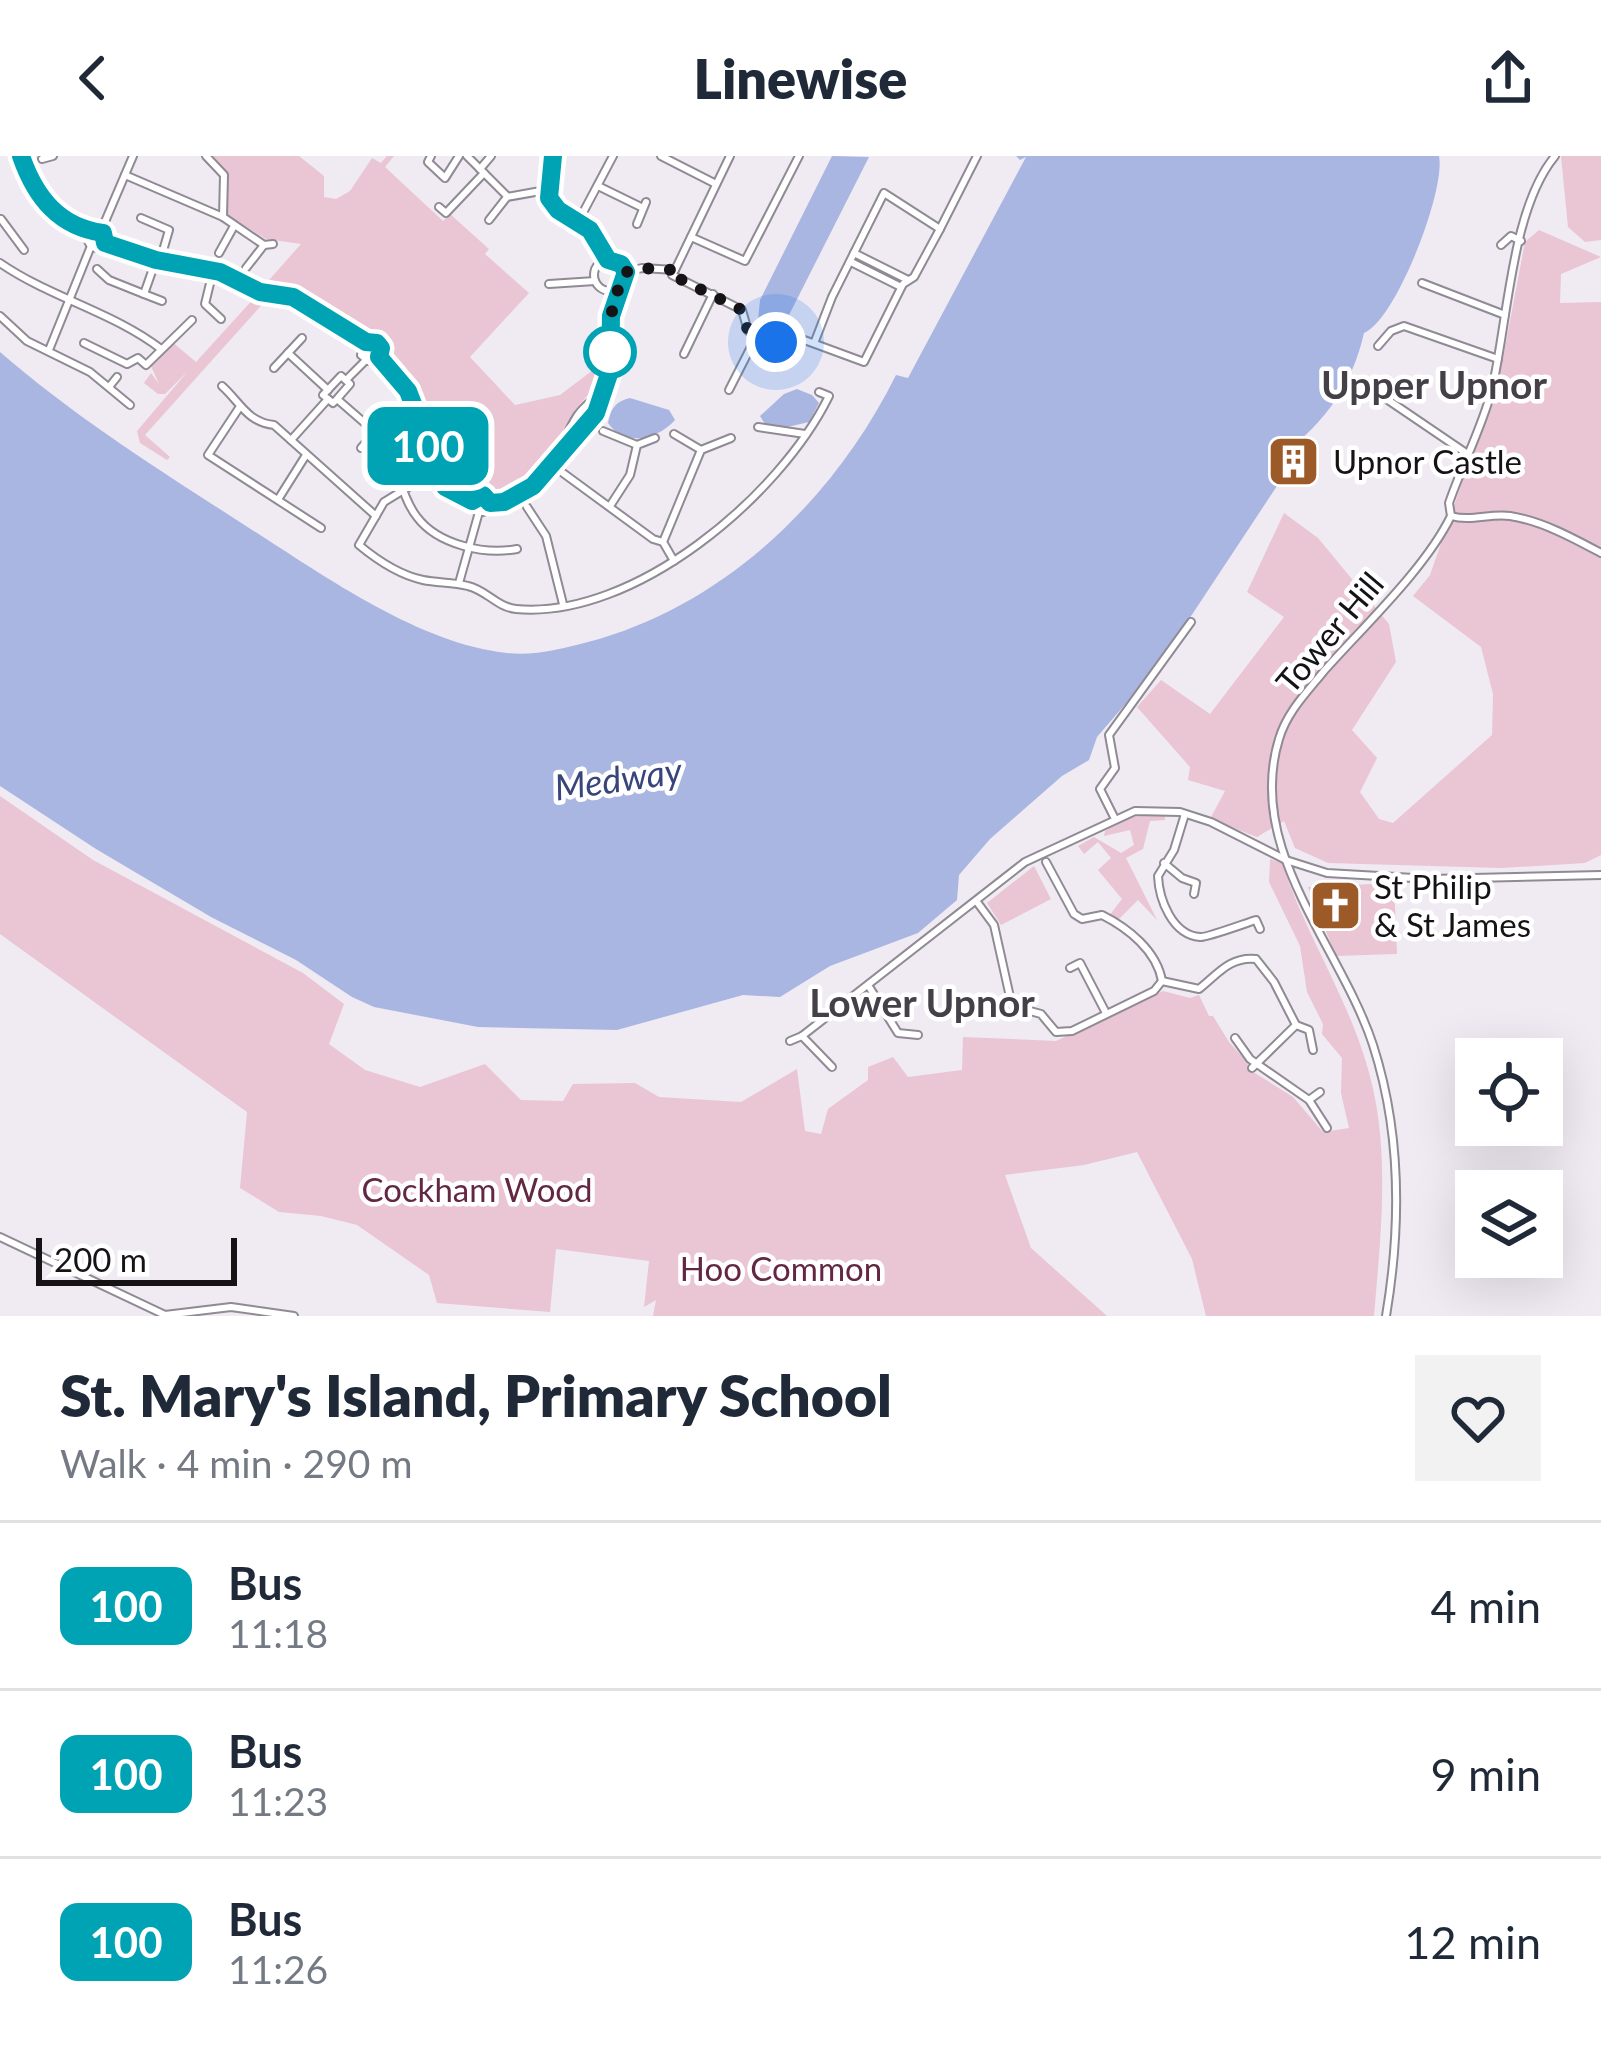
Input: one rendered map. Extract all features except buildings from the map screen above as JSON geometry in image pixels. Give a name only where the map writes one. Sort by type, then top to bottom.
[{"type":"street","points":[[21,156],[50,208],[90,234],[98,246],[213,271],[260,292],[304,302],[366,342],[379,344],[379,357],[408,391],[445,487],[472,501],[479,512],[459,584]]},
{"type":"street","points":[[42,159],[53,156]]},
{"type":"street","points":[[49,350],[134,156]]},
{"type":"street","points":[[206,156],[224,175],[223,217]]},
{"type":"street","points":[[439,207],[446,212],[491,156]]},
{"type":"street","points":[[490,503],[504,502],[533,486],[593,417],[610,368],[611,316],[626,272],[621,264],[608,260],[598,240],[558,210],[547,190],[553,156]]},
{"type":"street","points":[[578,222],[613,156]]},
{"type":"street","points":[[662,156],[716,184]]},
{"type":"street","points":[[730,156],[672,275],[742,310],[747,328],[757,335],[776,342],[788,334],[863,362],[977,156]]},
{"type":"street","points":[[691,237],[745,262],[799,156]]},
{"type":"street","points":[[1555,156],[1529,202],[1485,411],[1449,503],[1451,516],[1509,516],[1570,537],[1601,554]]},
{"type":"street","points":[[428,162],[445,178],[460,158],[482,171],[507,197]]},
{"type":"street","points":[[125,176],[223,217],[268,244],[246,268]]},
{"type":"street","points":[[598,185],[645,205],[637,224]]},
{"type":"street","points":[[489,220],[507,197],[547,190]]},
{"type":"street","points":[[815,341],[884,194],[940,229]]},
{"type":"street","points":[[13,211],[1,219],[24,250]]},
{"type":"street","points":[[141,218],[169,230],[144,294]]},
{"type":"street","points":[[219,253],[234,226]]},
{"type":"street","points":[[90,234],[101,231]]},
{"type":"street","points":[[1501,245],[1511,236],[1521,241]]},
{"type":"street","points":[[852,257],[905,284]]},
{"type":"street","points":[[595,281],[596,267],[608,260]]},
{"type":"street","points":[[0,263],[139,332],[161,350]]},
{"type":"street","points":[[97,269],[109,280],[162,301]]},
{"type":"street","points":[[626,272],[675,270]]},
{"type":"street","points":[[213,271],[205,304],[221,319]]},
{"type":"street","points":[[549,284],[595,281],[604,290],[611,316]]},
{"type":"street","points":[[1422,283],[1505,315]]},
{"type":"street","points":[[604,290],[618,289]]},
{"type":"street","points":[[684,354],[716,296]]},
{"type":"street","points":[[0,316],[27,341],[90,372],[130,405]]},
{"type":"street","points":[[146,365],[192,320]]},
{"type":"street","points":[[1378,346],[1390,331],[1403,326],[1498,358]]},
{"type":"street","points":[[729,390],[757,335]]},
{"type":"street","points":[[274,368],[302,338]]},
{"type":"street","points":[[366,342],[361,351],[366,360]]},
{"type":"street","points":[[84,344],[127,364],[138,358],[156,373]]},
{"type":"street","points":[[288,353],[374,432]]},
{"type":"street","points":[[291,440],[331,396],[341,376],[346,380],[366,360],[379,357]]},
{"type":"street","points":[[109,388],[117,377]]},
{"type":"street","points":[[1363,383],[1466,453]]},
{"type":"street","points":[[222,386],[236,398],[239,408],[262,424],[274,425],[376,515]]},
{"type":"street","points":[[415,483],[392,494],[359,545],[399,572],[476,588],[509,608],[593,599],[674,561],[707,537],[758,491],[805,434],[834,388]]},
{"type":"street","points":[[564,447],[577,417],[604,389]]},
{"type":"street","points":[[819,392],[829,396]]},
{"type":"street","points":[[239,408],[208,455],[321,528]]},
{"type":"street","points":[[361,448],[386,419]]},
{"type":"street","points":[[758,427],[805,434]]},
{"type":"street","points":[[603,431],[637,445],[655,438]]},
{"type":"street","points":[[674,434],[701,450]]},
{"type":"street","points":[[663,542],[701,450],[731,438]]},
{"type":"street","points":[[610,506],[630,476],[637,445]]},
{"type":"street","points":[[279,498],[307,454]]},
{"type":"street","points":[[394,462],[417,518],[442,537],[498,553],[518,549]]},
{"type":"street","points":[[563,473],[663,542],[674,561]]},
{"type":"street","points":[[472,501],[483,495],[490,503]]},
{"type":"street","points":[[479,512],[486,511],[490,503]]},
{"type":"street","points":[[527,507],[546,536],[563,604]]},
{"type":"street","name":"Tower Hill","points":[[1386,1316],[1396,1219],[1394,1144],[1386,1088],[1372,1040],[1302,902],[1279,835],[1272,790],[1278,740],[1296,704],[1428,554],[1451,516]]},
{"type":"street","points":[[1114,818],[1100,792],[1114,768],[1109,734],[1191,622]]},
{"type":"street","points":[[790,1041],[1025,862],[1114,818],[1154,808],[1185,814],[1288,861],[1327,873],[1414,879],[1601,875]]},
{"type":"street","points":[[1185,814],[1158,880],[1165,907],[1187,932],[1207,936],[1255,915],[1260,929]]},
{"type":"street","points":[[1262,849],[1279,835]]},
{"type":"street","points":[[1046,862],[1078,917],[1103,916],[1139,942],[1153,955],[1162,981]]},
{"type":"street","points":[[1163,863],[1196,883],[1194,894]]},
{"type":"street","points":[[1054,897],[1064,893]]},
{"type":"street","points":[[977,902],[994,925],[1007,998],[1016,1010],[1041,1014],[1061,1034],[1154,991],[1162,981]]},
{"type":"street","points":[[1162,981],[1199,989],[1225,966],[1244,958],[1256,959],[1296,1024],[1309,1030],[1313,1050]]},
{"type":"street","points":[[1070,968],[1080,963],[1106,1013]]},
{"type":"street","points":[[868,985],[898,1033],[918,1034]]},
{"type":"street","points":[[1254,1065],[1296,1024]]},
{"type":"street","points":[[802,1036],[832,1067]]},
{"type":"street","points":[[1234,1037],[1254,1065],[1310,1100],[1327,1128]]},
{"type":"street","points":[[1310,1100],[1319,1092]]},
{"type":"street","points":[[0,1237],[165,1315],[230,1307],[294,1316]]},
{"type":"green space","points":[[209,156],[299,156],[324,176],[324,197],[336,199],[350,191],[372,158],[381,163],[394,156],[385,167],[443,221],[450,214],[529,293],[470,357],[515,405],[560,395],[601,364],[598,383],[574,411],[562,442],[538,476],[499,500],[448,486],[410,380],[384,343],[365,337],[303,298],[262,288],[301,244],[266,239],[226,214],[226,174]]},
{"type":"green space","points":[[1561,156],[1601,156],[1601,240],[1585,242],[1568,227]]},
{"type":"green space","points":[[1539,230],[1601,257],[1561,274],[1560,303],[1601,302],[1601,855],[1585,863],[1501,868],[1328,863],[1295,848],[1284,821],[1257,837],[1210,819],[1225,791],[1188,780],[1190,767],[1137,707],[1161,680],[1210,714],[1284,617],[1247,592],[1284,513],[1318,538],[1389,624],[1396,662],[1352,730],[1377,758],[1360,792],[1379,819],[1393,823],[1492,735],[1493,694],[1481,647],[1413,596],[1430,575],[1495,400],[1525,242]]},
{"type":"green space","points":[[256,296],[267,299],[145,435],[170,457],[167,460],[140,443],[137,431],[188,371],[165,394],[158,394],[144,383],[151,373],[159,384],[151,366],[171,341],[196,362]]},
{"type":"green space","name":"Cockham Wood","points":[[0,796],[93,860],[303,973],[344,1004],[329,1044],[365,1070],[420,1087],[485,1064],[521,1100],[563,1101],[573,1084],[635,1083],[659,1097],[741,1102],[797,1069],[805,1131],[821,1134],[828,1109],[868,1080],[868,1067],[893,1057],[908,1077],[962,1070],[963,1037],[1056,1041],[1163,991],[1190,998],[1199,995],[1247,1068],[1293,1097],[1323,1132],[1349,1128],[1341,1093],[1342,1058],[1322,1034],[1323,1024],[1307,992],[1300,946],[1269,882],[1270,859],[1282,863],[1356,1034],[1373,1090],[1382,1154],[1374,1316],[1206,1316],[1192,1259],[1137,1152],[1084,1165],[1005,1175],[1031,1248],[1107,1316],[653,1316],[656,1300],[644,1307],[649,1261],[556,1249],[550,1312],[437,1303],[429,1275],[357,1225],[279,1212],[240,1188],[247,1112],[0,934]]},
{"type":"green space","points":[[1165,815],[1165,820],[1150,821],[1143,849],[1126,858],[1157,920],[1138,900],[1117,921],[1109,916],[1122,899],[1098,870],[1111,858],[1098,842],[1084,854],[1078,846],[1094,837],[1121,853],[1134,845],[1130,830],[1104,836],[1105,831],[1128,817]]},
{"type":"green space","points":[[1034,866],[1051,899],[1001,925],[987,903]]},
{"type":"green space","points":[[1394,883],[1397,954],[1336,956],[1308,887]]},
{"type":"water","points":[[832,156],[869,157],[789,315],[769,328],[758,320],[760,300]]},
{"type":"water","name":"Medway","points":[[1016,156],[1439,156],[1439,173],[1427,224],[1404,280],[1377,323],[1364,333],[1344,386],[1312,429],[1284,454],[1277,486],[1158,666],[1097,737],[1089,760],[1062,776],[990,839],[959,875],[957,900],[918,933],[830,966],[780,997],[743,995],[617,1030],[478,1027],[374,1007],[352,997],[296,960],[211,917],[96,849],[0,786],[0,352],[120,443],[371,604],[473,647],[538,653],[638,625],[685,603],[729,575],[807,505],[871,421],[896,375],[908,378],[1026,157]]},
{"type":"water","points":[[797,389],[819,403],[809,422],[779,429],[765,424],[760,416],[784,394]]},
{"type":"water","points":[[630,398],[669,410],[675,420],[650,436],[623,435],[608,423],[614,406]]},
{"type":"bus line","name":"100","points":[[21,156],[50,208],[90,234],[103,233],[105,243],[174,265],[220,272],[260,292],[293,297],[366,342],[377,343],[379,357],[408,391],[445,487],[472,501],[483,495],[490,503],[520,495],[543,477],[593,417],[610,371],[611,316],[626,272],[621,264],[608,260],[590,230],[558,210],[549,198],[553,156]]},
{"type":"place","name":"Upnor Castle","points":[[1294,461]]},
{"type":"place","name":"St Philip & St James","points":[[1335,905]]},
{"type":"district","name":"Upper Upnor","points":[[1434,384]]},
{"type":"district","name":"Lower Upnor","points":[[922,1002]]},
{"type":"route","points":[[610,352],[610,364],[611,316],[618,289],[626,272],[642,268],[675,270],[672,275],[742,310],[748,331],[776,342]]},
{"type":"park label","name":"Hoo Common","points":[[781,1268]]}]
